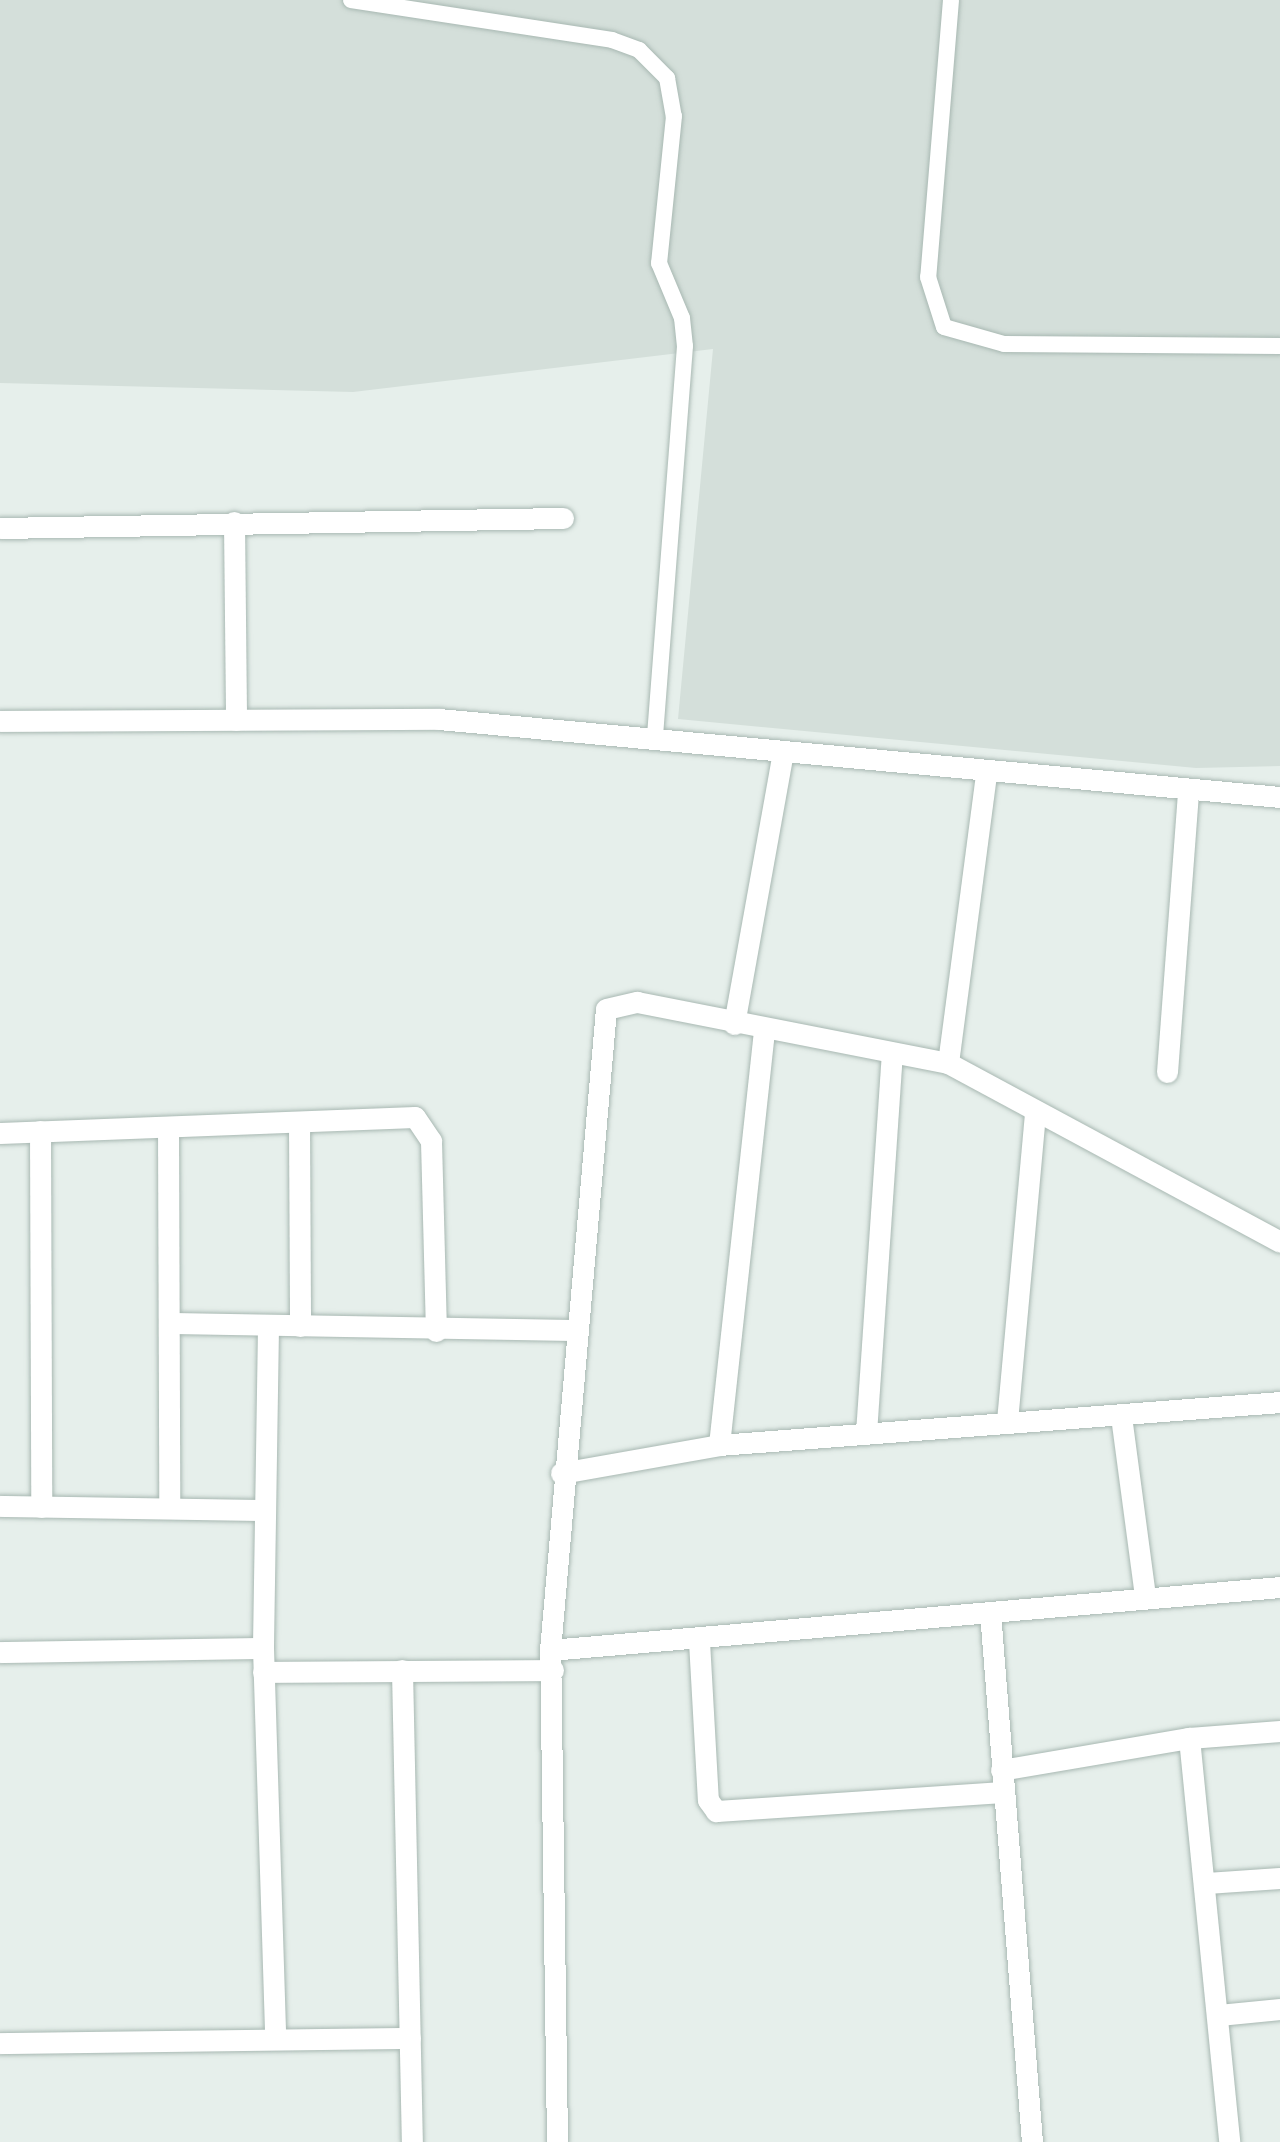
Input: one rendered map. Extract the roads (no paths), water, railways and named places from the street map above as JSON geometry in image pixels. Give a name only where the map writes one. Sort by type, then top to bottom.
[{"type":"street","points":[[0,527],[564,518]]},
{"type":"street","points":[[234,522],[236,720]]},
{"type":"street","points":[[0,721],[439,719],[1188,793],[1280,797]]},
{"type":"street","points":[[734,1024],[783,753]]},
{"type":"street","points":[[948,1063],[986,773]]},
{"type":"street","points":[[1167,1072],[1188,793]]},
{"type":"street","points":[[556,2142],[551,1660],[561,1473],[576,1330],[601,1015],[637,1002],[764,1031],[948,1063],[1035,1115],[1280,1242]]},
{"type":"street","points":[[719,1445],[764,1031]]},
{"type":"street","points":[[866,1433],[892,1054]]},
{"type":"street","points":[[0,1133],[168,1128],[403,1115],[426,1127],[436,1331]]},
{"type":"street","points":[[1007,1421],[1035,1115]]},
{"type":"street","points":[[299,1122],[300,1326]]},
{"type":"street","points":[[168,1128],[169,1508]]},
{"type":"street","points":[[40,1131],[41,1507]]},
{"type":"street","points":[[169,1323],[436,1331],[576,1330]]},
{"type":"street","points":[[268,1327],[262,1648],[275,2035]]},
{"type":"street","points":[[561,1473],[719,1445],[1280,1402]]},
{"type":"street","points":[[1121,1416],[1145,1597]]},
{"type":"street","points":[[0,1506],[265,1510]]},
{"type":"street","points":[[263,1672],[402,1670],[551,1660],[990,1612],[1280,1587]]},
{"type":"street","points":[[990,1612],[1032,2142]]},
{"type":"street","points":[[699,1642],[708,1800],[716,1811],[1002,1781],[1189,1738],[1280,1731]]},
{"type":"street","points":[[0,1652],[262,1648]]},
{"type":"street","points":[[402,1670],[412,2142]]},
{"type":"street","points":[[1189,1738],[1206,1883],[1229,2142]]},
{"type":"street","points":[[1206,1883],[1280,1878]]},
{"type":"street","points":[[1219,2015],[1280,2009]]},
{"type":"street","points":[[0,2043],[275,2035],[410,2038]]},
{"type":"lane","points":[[351,0],[612,40],[639,50],[667,78],[674,116],[659,263],[682,318],[685,346],[655,740]]},
{"type":"lane","points":[[951,0],[928,277],[944,327],[1004,344],[1280,346]]}]
